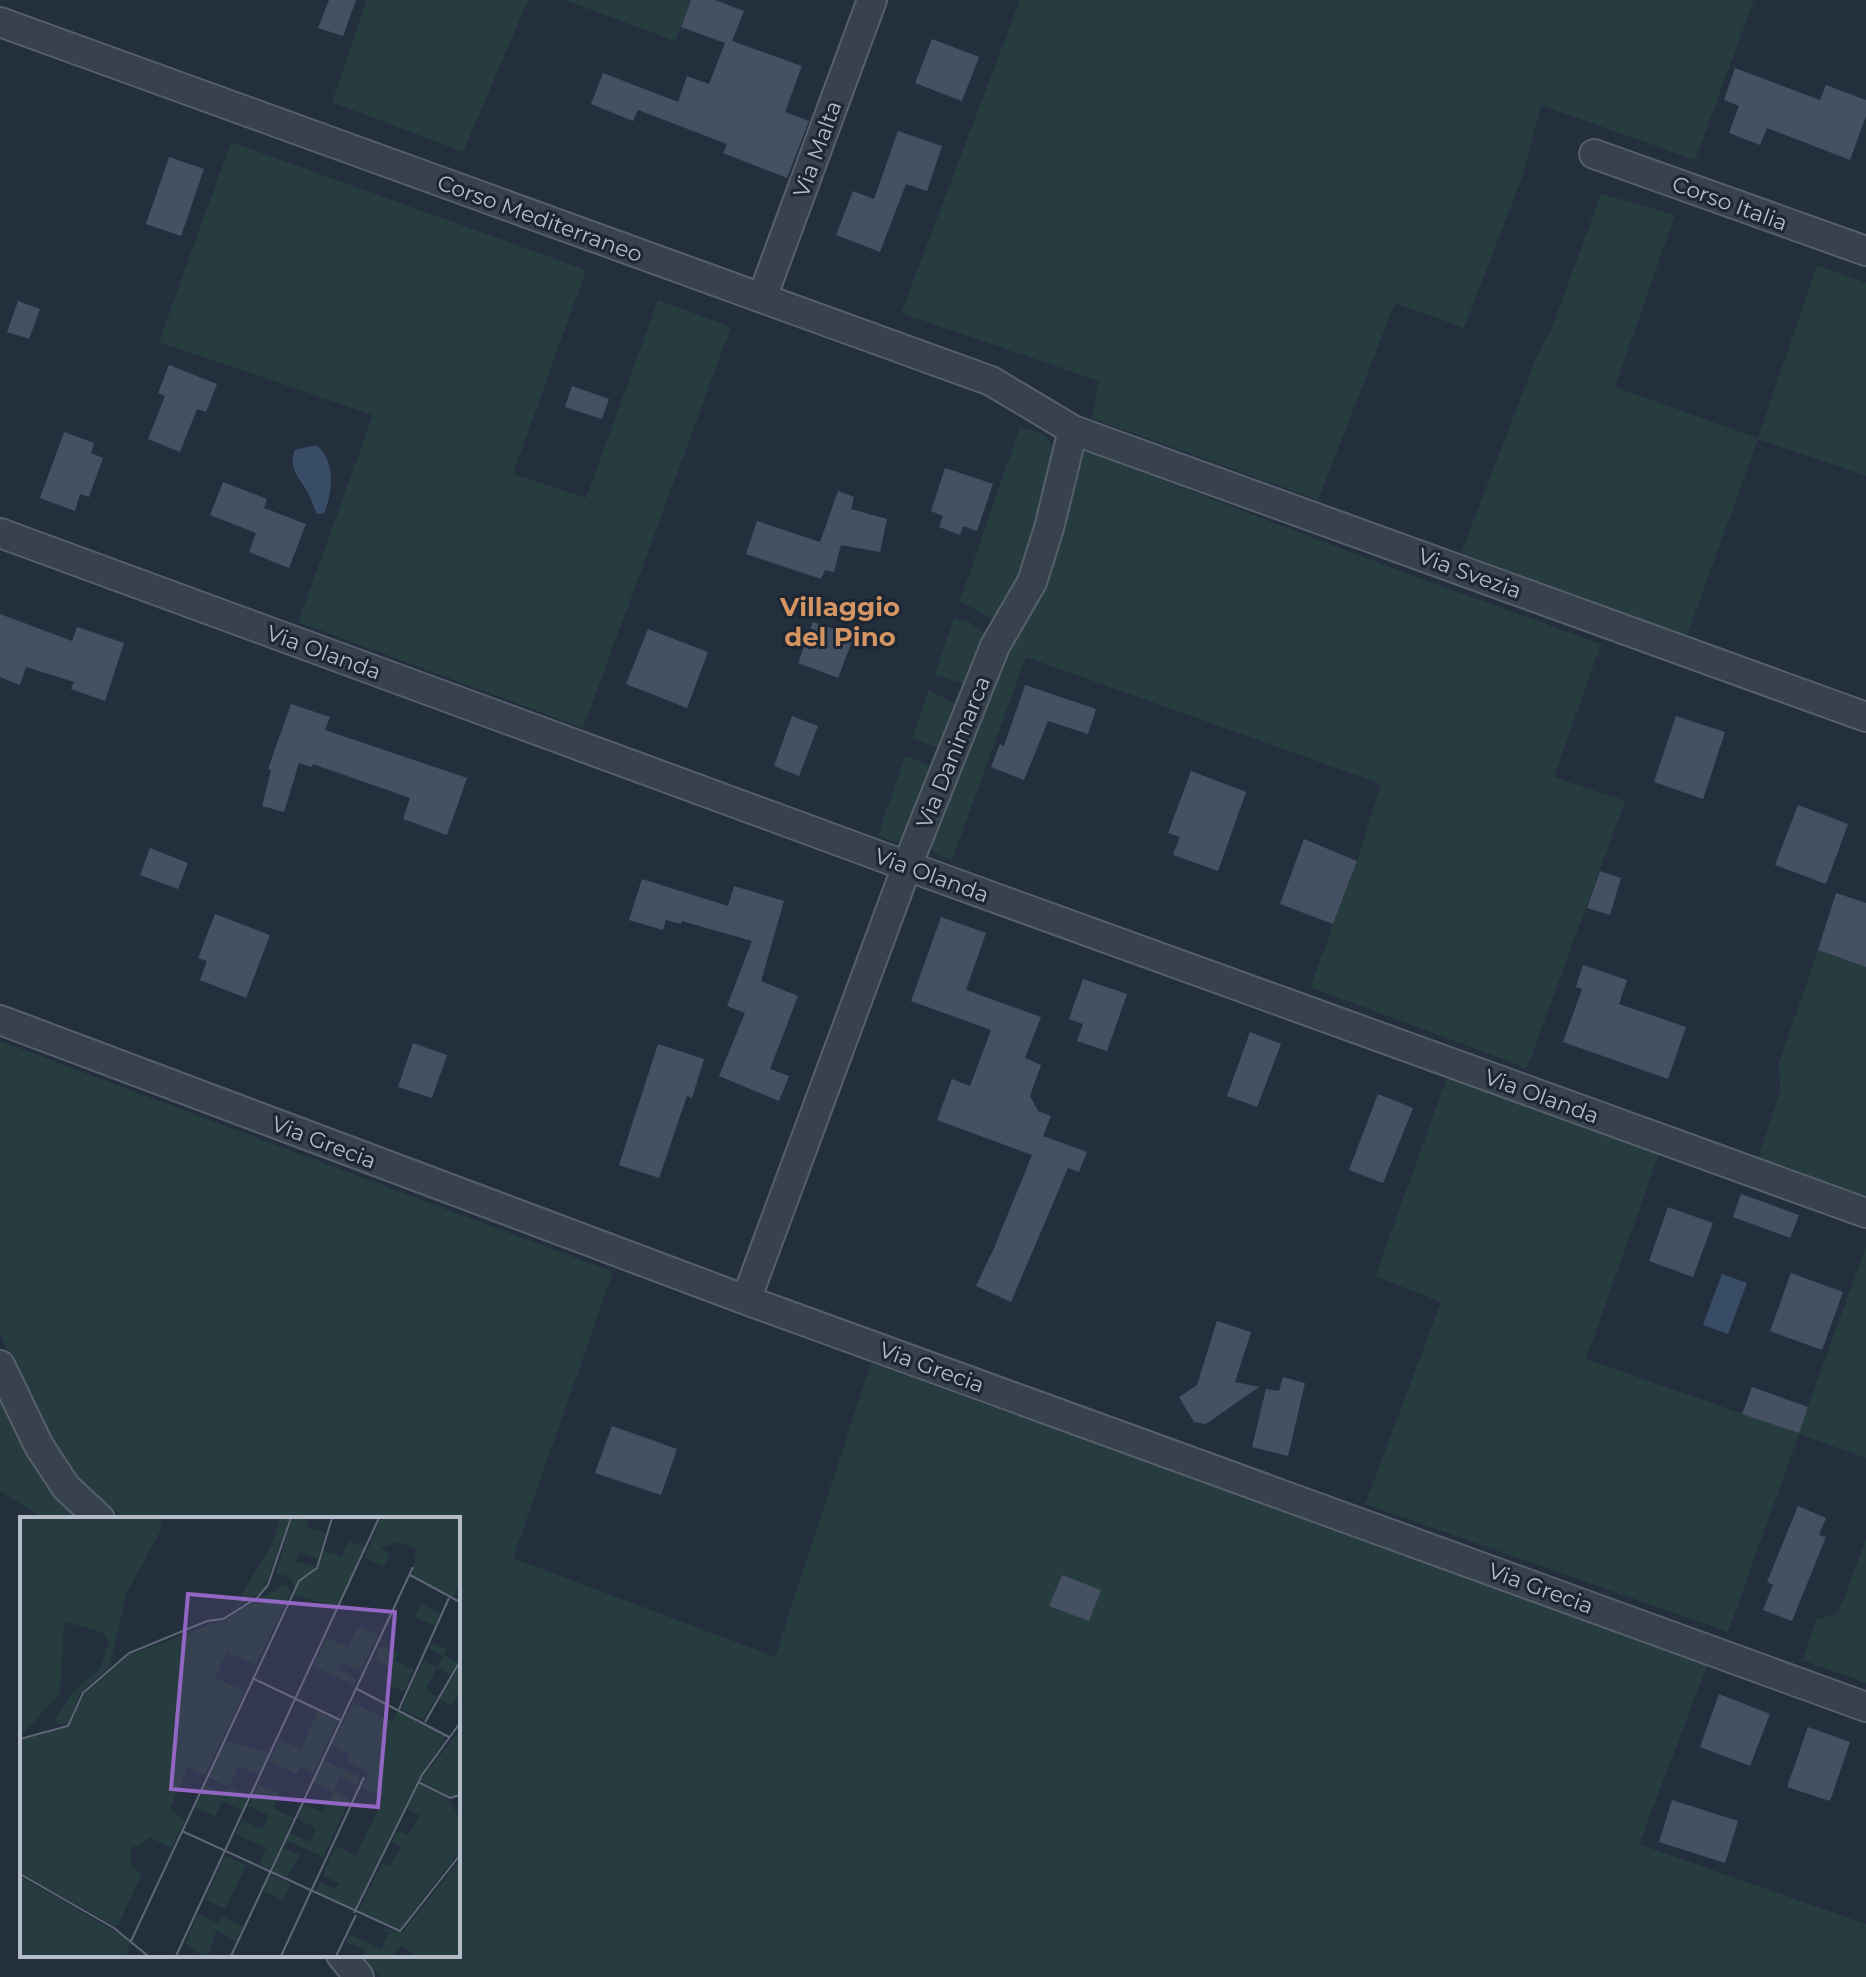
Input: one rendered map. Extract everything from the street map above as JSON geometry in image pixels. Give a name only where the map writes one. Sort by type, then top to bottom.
[{"type":"street","name":"Via Malta","points":[[762,298],[872,0]]},
{"type":"street","name":"Corso Mediterraneo","points":[[0,22],[991,381],[1073,430]]},
{"type":"street","name":"Corso Italia","points":[[1594,154],[1866,251]]},
{"type":"street","name":"Via Svezia","points":[[1073,430],[1866,717]]},
{"type":"street","name":"Via Danimarca","points":[[746,1300],[907,866],[995,646],[1032,582],[1073,430]]},
{"type":"street","name":"Via Olanda","points":[[0,533],[1866,1213]]},
{"type":"street","name":"Via Grecia","points":[[0,1020],[746,1300],[1866,1707]]},
{"type":"street","points":[[0,1365],[39,1446],[66,1487],[98,1517]]},
{"type":"street","points":[[343,1957],[359,1977]]},
{"type":"green space","points":[[367,0],[528,0],[463,152],[332,102]]},
{"type":"green space","points":[[565,0],[691,0],[675,41]]},
{"type":"green space","points":[[1020,0],[1754,0],[1695,160],[1541,105],[1523,175],[1464,328],[1395,303],[1318,500],[1092,418],[1099,381],[901,313]]},
{"type":"green space","points":[[231,142],[586,270],[513,474],[586,498],[658,300],[731,327],[583,728],[298,622],[373,415],[159,342]]},
{"type":"green space","points":[[1601,194],[1675,215],[1615,387],[1758,438],[1817,265],[1866,283],[1866,476],[1758,439],[1687,636],[1461,553],[1536,358],[1552,328]]},
{"type":"green space","points":[[1020,427],[1045,435],[1054,447],[1048,496],[1029,565],[997,616],[988,617],[960,601]]},
{"type":"green space","points":[[1081,449],[1601,644],[1554,777],[1625,801],[1527,1068],[1310,987],[1357,861],[1381,784],[1026,657],[952,860],[934,853],[929,845],[974,732],[1045,570]]},
{"type":"green space","points":[[954,618],[969,622],[985,634],[965,684],[934,675]]},
{"type":"green space","points":[[929,690],[955,704],[938,748],[912,738]]},
{"type":"green space","points":[[905,756],[932,766],[905,837],[896,843],[878,835]]},
{"type":"green space","points":[[1818,950],[1866,967],[1866,1196],[1758,1158],[1780,1092],[1779,1063]]},
{"type":"green space","points":[[0,1041],[613,1272],[513,1558],[775,1657],[871,1363],[1707,1666],[1639,1844],[1866,1924],[1866,1977],[380,1977],[364,1957],[460,1957],[460,1517],[122,1517],[80,1480],[53,1447],[33,1410],[0,1333]]},
{"type":"green space","points":[[1448,1075],[1659,1154],[1586,1359],[1798,1433],[1866,1247],[1866,1458],[1799,1434],[1728,1632],[1365,1504],[1441,1302],[1375,1276]]},
{"type":"green space","points":[[0,1389],[32,1462],[81,1517],[41,1517],[0,1491]]},
{"type":"green space","points":[[1866,1539],[1866,1683],[1802,1660],[1817,1619],[1838,1614]]},
{"type":"water","points":[[316,445],[327,459],[331,477],[324,513],[317,514],[293,463],[295,450]]},
{"type":"water","points":[[1722,1274],[1747,1283],[1728,1334],[1703,1325]]},
{"type":"building","points":[[329,0],[356,0],[343,36],[318,28]]},
{"type":"building","points":[[691,0],[715,0],[744,11],[732,41],[802,66],[785,112],[809,121],[787,178],[723,153],[727,144],[638,110],[633,121],[591,104],[603,73],[678,102],[687,76],[709,84],[725,43],[681,27]]},
{"type":"building","points":[[932,39],[979,57],[962,101],[915,83]]},
{"type":"building","points":[[1735,68],[1820,100],[1826,85],[1866,100],[1866,116],[1850,160],[1767,128],[1760,145],[1729,133],[1739,106],[1724,100]]},
{"type":"building","points":[[898,131],[942,146],[927,191],[906,184],[880,252],[836,235],[853,191],[874,199]]},
{"type":"building","points":[[169,157],[204,169],[181,236],[146,224]]},
{"type":"building","points":[[18,301],[40,309],[29,339],[7,332]]},
{"type":"building","points":[[169,365],[217,384],[206,412],[197,409],[180,452],[148,439],[165,396],[158,393]]},
{"type":"building","points":[[572,386],[609,399],[602,419],[565,407]]},
{"type":"building","points":[[64,432],[94,443],[91,453],[103,458],[89,497],[80,494],[75,511],[40,498]]},
{"type":"building","points":[[945,468],[993,484],[977,531],[963,526],[960,535],[939,527],[943,516],[931,511]]},
{"type":"building","points":[[223,482],[267,499],[264,508],[306,524],[289,568],[249,552],[256,533],[210,515]]},
{"type":"building","points":[[838,491],[854,497],[851,509],[887,519],[880,552],[841,545],[834,572],[825,570],[821,579],[746,554],[757,521],[820,542]]},
{"type":"building","points":[[0,614],[72,641],[77,627],[124,643],[105,701],[71,689],[74,682],[26,667],[20,685],[0,677]]},
{"type":"building","points":[[813,622],[854,636],[838,678],[798,663]]},
{"type":"building","points":[[648,629],[708,652],[687,708],[626,684]]},
{"type":"building","points":[[1025,685],[1096,709],[1088,734],[1048,721],[1024,780],[991,767],[1000,744],[1004,746]]},
{"type":"building","points":[[291,704],[330,717],[325,730],[467,778],[447,835],[403,819],[410,798],[313,764],[312,767],[299,763],[284,812],[262,806],[271,770],[268,769]]},
{"type":"building","points":[[792,716],[818,726],[799,776],[774,766]]},
{"type":"building","points":[[1676,716],[1725,732],[1703,799],[1654,782]]},
{"type":"building","points":[[1191,771],[1246,792],[1218,871],[1173,855],[1180,837],[1168,833]]},
{"type":"building","points":[[1798,805],[1848,824],[1826,884],[1775,865]]},
{"type":"building","points":[[1304,839],[1357,861],[1333,924],[1280,904]]},
{"type":"building","points":[[150,848],[188,863],[178,889],[140,875]]},
{"type":"building","points":[[1600,871],[1621,878],[1610,915],[1587,908]]},
{"type":"building","points":[[642,879],[728,906],[734,886],[784,901],[761,981],[798,996],[770,1069],[789,1076],[779,1101],[719,1076],[745,1013],[727,1006],[752,941],[682,921],[681,924],[666,920],[663,930],[629,920]]},
{"type":"building","points":[[1836,893],[1866,903],[1866,967],[1818,950]]},
{"type":"building","points":[[215,914],[270,935],[246,998],[200,980],[207,961],[198,958]]},
{"type":"building","points":[[941,917],[986,933],[966,990],[1041,1017],[1025,1058],[1041,1065],[1030,1096],[1038,1111],[1051,1116],[1043,1136],[1087,1152],[1079,1172],[1068,1168],[1011,1302],[976,1286],[1032,1155],[937,1120],[952,1079],[970,1086],[991,1030],[911,1001]]},
{"type":"building","points":[[1583,965],[1627,980],[1619,1004],[1686,1027],[1668,1079],[1563,1042],[1582,989],[1576,987]]},
{"type":"building","points":[[1083,979],[1127,994],[1107,1051],[1077,1041],[1083,1024],[1069,1019]]},
{"type":"building","points":[[1250,1032],[1281,1044],[1257,1107],[1227,1096]]},
{"type":"building","points":[[413,1043],[447,1055],[432,1098],[398,1087]]},
{"type":"building","points":[[658,1044],[704,1059],[692,1098],[687,1096],[659,1178],[619,1165]]},
{"type":"building","points":[[1378,1094],[1413,1108],[1383,1183],[1349,1170]]},
{"type":"building","points":[[1741,1194],[1799,1215],[1790,1238],[1733,1217]]},
{"type":"building","points":[[1668,1207],[1713,1223],[1693,1277],[1649,1261]]},
{"type":"building","points":[[1791,1273],[1843,1292],[1822,1350],[1770,1331]]},
{"type":"building","points":[[1217,1321],[1251,1332],[1235,1382],[1259,1387],[1206,1424],[1194,1422],[1179,1397],[1197,1385]]},
{"type":"building","points":[[1283,1377],[1305,1383],[1288,1456],[1252,1447],[1266,1389],[1279,1391]]},
{"type":"building","points":[[1752,1387],[1808,1407],[1799,1433],[1742,1414]]},
{"type":"building","points":[[612,1426],[677,1449],[661,1495],[595,1473]]},
{"type":"building","points":[[1798,1506],[1826,1518],[1819,1535],[1826,1537],[1792,1621],[1763,1610],[1773,1585],[1767,1582]]},
{"type":"building","points":[[1062,1575],[1101,1590],[1089,1621],[1049,1606]]},
{"type":"building","points":[[1719,1694],[1770,1714],[1750,1766],[1700,1747]]},
{"type":"building","points":[[1808,1727],[1850,1742],[1830,1801],[1787,1787]]},
{"type":"building","points":[[1672,1800],[1738,1821],[1725,1863],[1659,1842]]},
{"type":"district","name":"Villaggio del Pino","points":[[840,622]]}]
